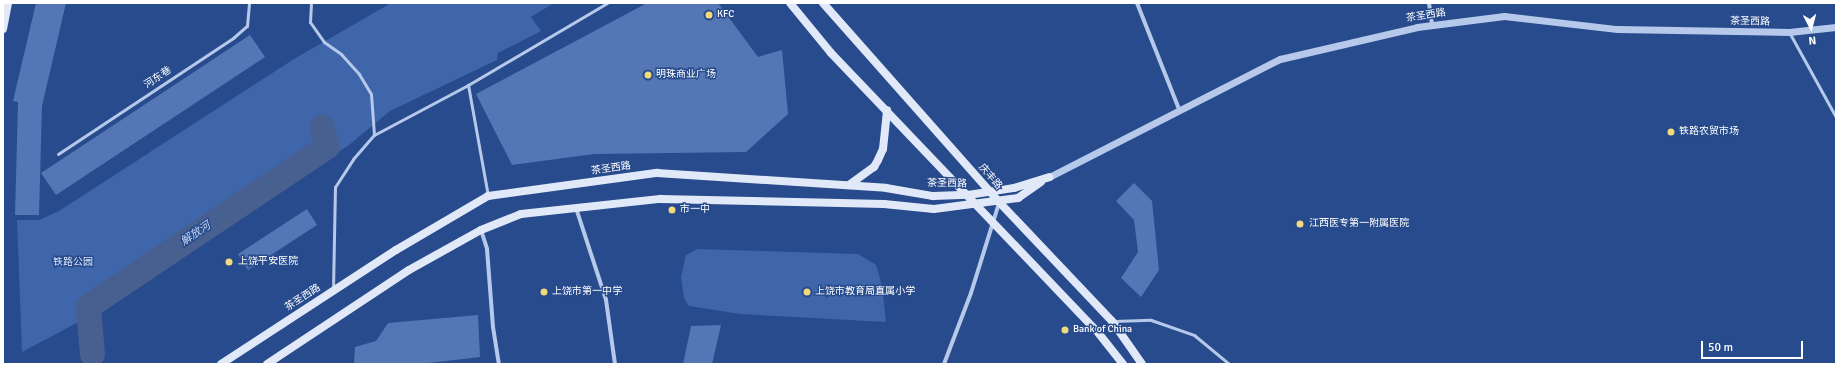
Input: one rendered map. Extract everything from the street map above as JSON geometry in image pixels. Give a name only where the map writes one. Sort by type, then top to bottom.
[{"type":"main road","points":[[3,29],[8,3]]},
{"type":"main road","points":[[790,3],[831,53],[968,195],[991,222],[1096,330],[1123,364]]},
{"type":"main road","name":"庆丰路","points":[[823,3],[999,202],[1112,321],[1142,364]]},
{"type":"main road","points":[[849,185],[874,167],[884,149],[887,110]]},
{"type":"main road","name":"茶圣西路","points":[[221,364],[333,290],[488,196],[657,173],[849,185],[934,196],[968,195],[991,192],[1014,188],[1048,177]]},
{"type":"main road","name":"茶圣西路","points":[[267,364],[409,270],[481,230],[521,214],[660,199],[884,204],[934,209],[999,202],[1018,198],[1048,177]]},
{"type":"street","points":[[1137,3],[1179,109]]},
{"type":"street","points":[[1429,3],[1432,25]]},
{"type":"street","name":"茶圣西路","points":[[1048,177],[1179,109],[1280,59],[1432,25],[1504,16],[1617,28],[1789,32],[1836,27]]},
{"type":"street","points":[[944,364],[971,293],[991,222],[999,202]]},
{"type":"street","points":[[576,208],[606,300],[615,364]]},
{"type":"street","points":[[481,230],[487,249],[493,327],[499,364]]},
{"type":"lane","name":"河东巷","points":[[58,154],[233,38],[247,26],[249,3]]},
{"type":"lane","points":[[311,3],[310,22],[324,42],[341,54],[359,74],[371,94],[374,135]]},
{"type":"lane","points":[[333,290],[335,187],[353,159],[374,135],[468,85],[607,3]]},
{"type":"lane","points":[[1789,32],[1836,117]]},
{"type":"lane","points":[[468,85],[488,196]]},
{"type":"lane","points":[[1112,321],[1151,320],[1194,335],[1229,364]]},
{"type":"green space","name":"铁路公园","points":[[391,3],[554,3],[531,17],[541,31],[498,53],[497,60],[390,111],[349,145],[88,317],[22,352],[17,220],[39,220],[59,211],[294,59]]},
{"type":"green space","points":[[697,249],[858,254],[876,265],[882,286],[886,322],[740,314],[689,306],[684,298],[681,277],[686,255]]},
{"type":"building","points":[[36,3],[66,3],[42,106],[39,215],[15,215],[18,102],[13,101]]},
{"type":"building","name":"明珠商业广场","points":[[647,3],[718,3],[758,57],[782,50],[788,114],[746,152],[594,154],[512,165],[476,94]]},
{"type":"building","points":[[250,35],[265,57],[56,195],[41,173]]},
{"type":"building","points":[[1134,183],[1152,201],[1159,270],[1141,297],[1121,278],[1138,252],[1134,220],[1116,201]]},
{"type":"building","points":[[307,209],[317,225],[248,270],[238,254]]},
{"type":"building","points":[[478,315],[480,357],[420,364],[354,364],[355,347],[376,341],[388,323]]},
{"type":"building","points":[[721,325],[712,364],[683,364],[691,326]]},
{"type":"waterway","name":"解放河","points":[[92,354],[88,306],[327,146],[322,127]]},
{"type":"place","name":"KFC","points":[[709,15]]},
{"type":"place","name":"明珠商业广场","points":[[648,75]]},
{"type":"place","name":"铁路农贸市场","points":[[1671,132]]},
{"type":"place","name":"市一中","points":[[672,210]]},
{"type":"place","name":"江西医专第一附属医院","points":[[1300,224]]},
{"type":"place","name":"上饶平安医院","points":[[229,262]]},
{"type":"place","name":"上饶市第一中学","points":[[544,292]]},
{"type":"place","name":"上饶市教育局直属小学","points":[[807,292]]},
{"type":"place","name":"Bank of China","points":[[1065,330]]}]
